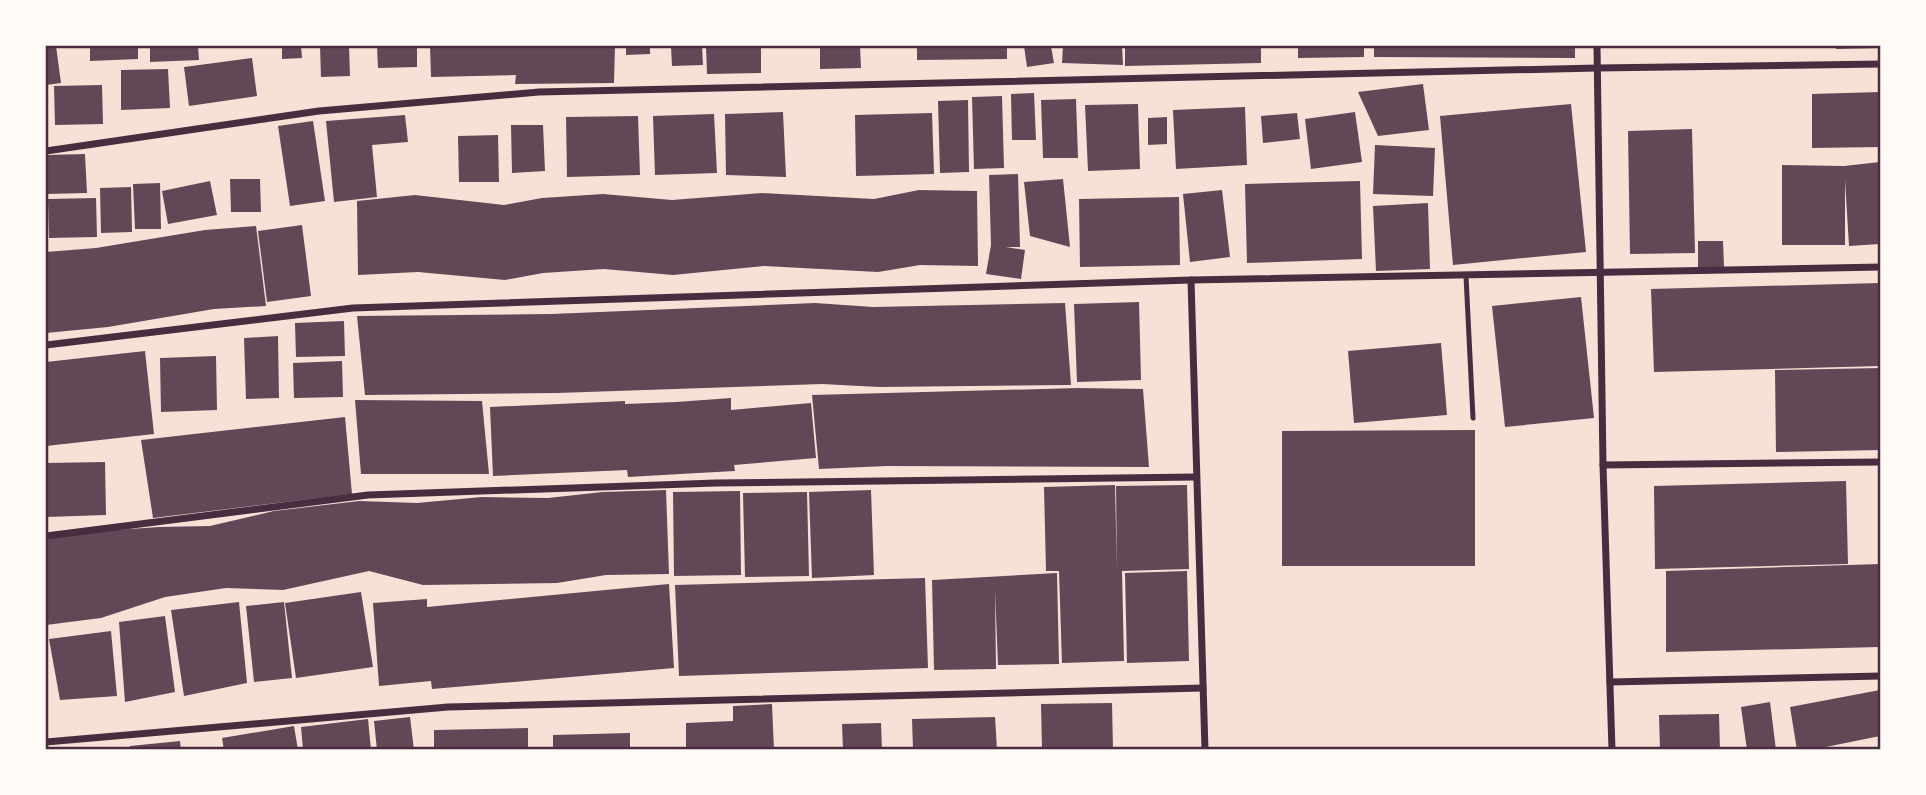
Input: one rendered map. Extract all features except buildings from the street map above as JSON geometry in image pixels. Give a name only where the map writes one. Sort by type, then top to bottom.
[{"type":"street","points":[[1597,46],[1603,465],[1612,750]]},
{"type":"street","points":[[46,151],[319,111],[539,92],[1881,64]]},
{"type":"street","points":[[46,345],[353,308],[1191,280],[1881,267]]},
{"type":"street","points":[[1191,280],[1205,750]]},
{"type":"street","points":[[1603,465],[1881,462]]},
{"type":"street","points":[[46,536],[368,495],[716,483],[1196,477]]},
{"type":"street","points":[[1609,682],[1881,677]]},
{"type":"street","points":[[46,742],[448,707],[1203,688]]},
{"type":"lane","points":[[1466,276],[1473,418]]}]
